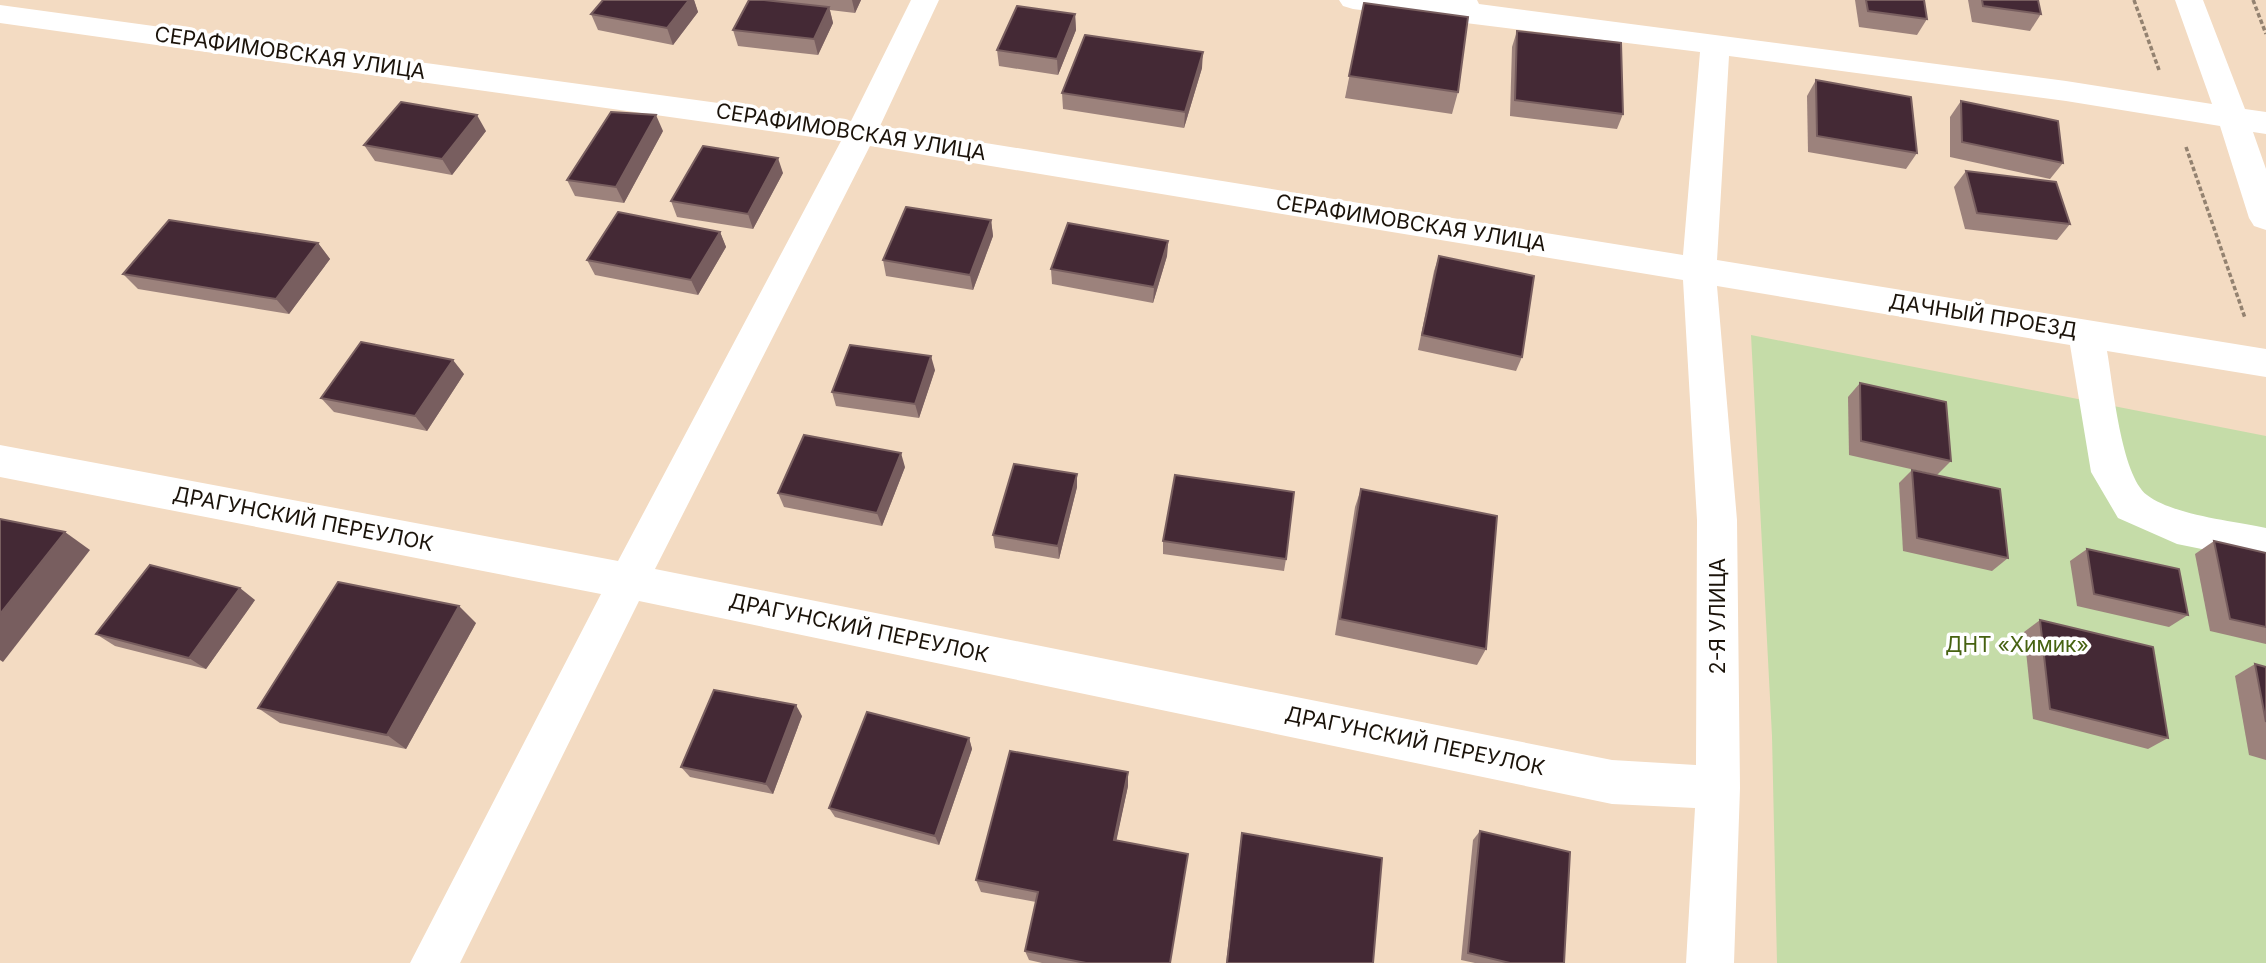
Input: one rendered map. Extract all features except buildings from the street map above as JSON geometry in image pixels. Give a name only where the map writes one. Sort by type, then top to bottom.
[{"type":"street","points":[[434,963],[628,581],[861,133],[925,0]]},
{"type":"street","points":[[1353,0],[1464,6],[1715,45],[2066,91],[2266,122]]},
{"type":"street","points":[[2189,0],[2232,115],[2266,218]]},
{"type":"street","name":"СЕРАФИМОВСКАЯ УЛИЦА","points":[[0,14],[861,133],[1699,270]]},
{"type":"street","name":"2-Я УЛИЦА","points":[[1710,963],[1718,788],[1717,520],[1699,270],[1715,45]]},
{"type":"street","name":"ДАЧНЫЙ ПРОЕЗД","points":[[1699,270],[2266,363]]},
{"type":"street","points":[[2086,333],[2110,472],[2132,506],[2178,527],[2266,545]]},
{"type":"street","name":"ДРАГУНСКИЙ ПЕРЕУЛОК","points":[[0,461],[628,581],[1612,782],[1718,788]]},
{"type":"path","points":[[2134,0],[2222,245],[2246,322]]},
{"type":"path","points":[[2253,0],[2266,34]]},
{"type":"green space","name":"ДНТ «Химик»","points":[[1751,335],[2266,436],[2266,963],[1777,963],[1772,736]]}]
